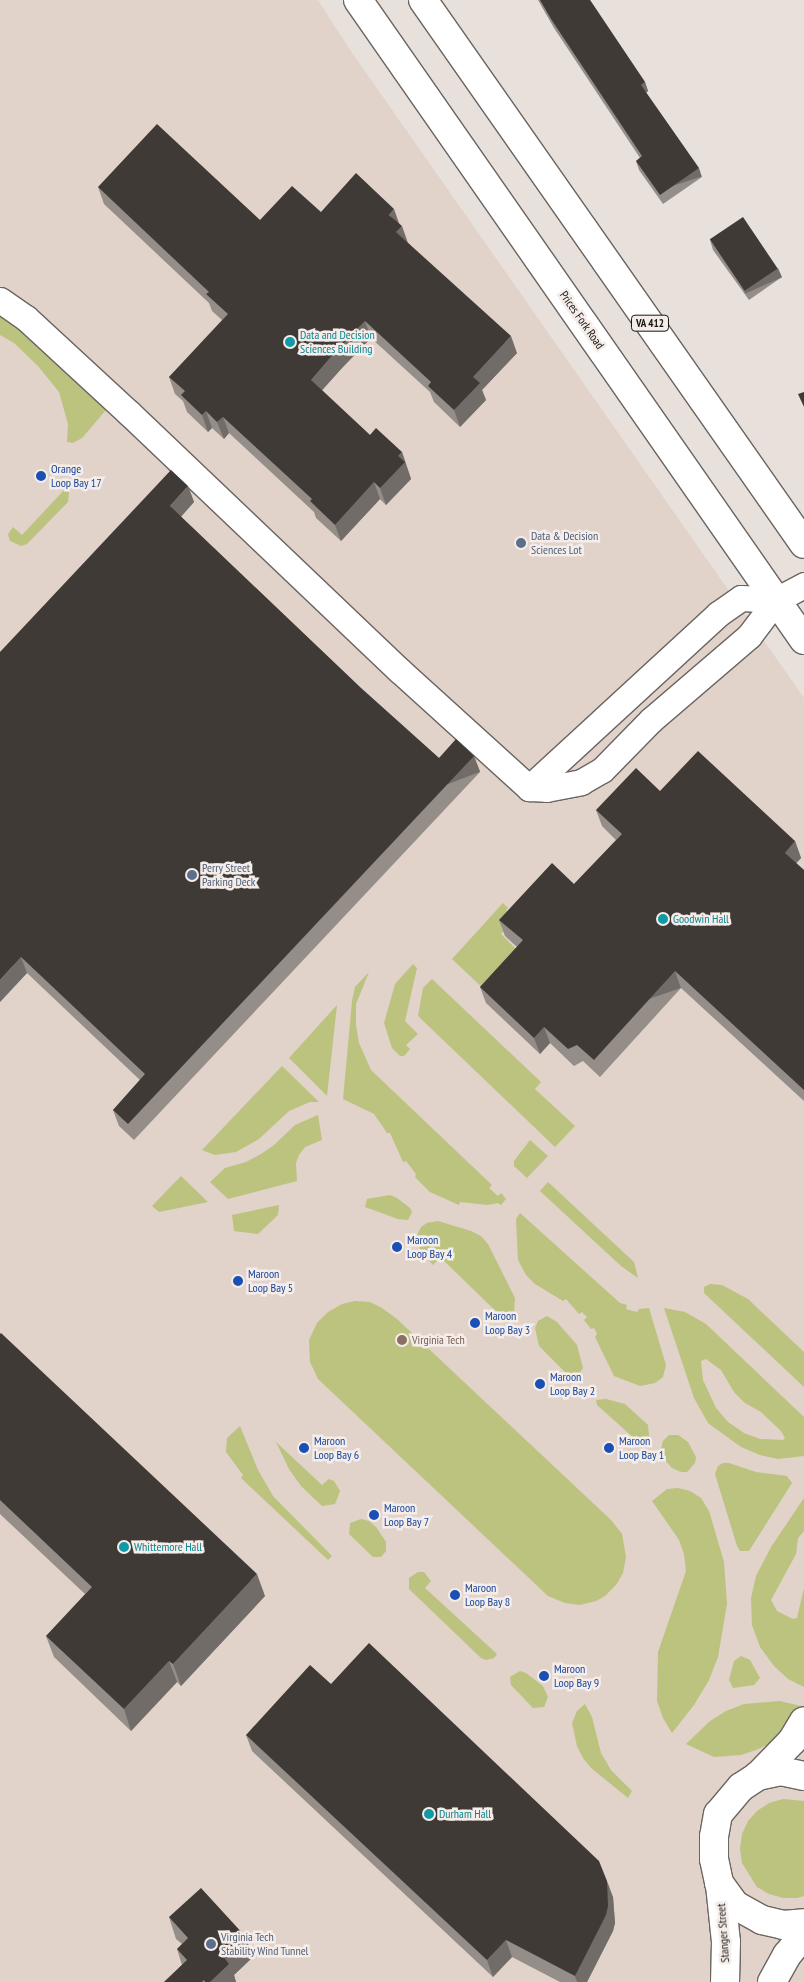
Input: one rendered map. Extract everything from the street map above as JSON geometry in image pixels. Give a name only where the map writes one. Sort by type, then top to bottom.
[{"type":"main road","name":"Prices Fork Road","points":[[358,0],[804,640]]},
{"type":"main road","name":"VA 412","points":[[423,0],[804,544]]},
{"type":"main road","points":[[758,1776],[792,1742],[804,1721]]},
{"type":"main road","points":[[758,1776],[781,1771],[804,1776]]},
{"type":"main road","name":"Stanger Street","points":[[725,1982],[726,1942],[719,1883],[714,1859],[714,1837],[718,1814],[741,1787],[758,1776]]},
{"type":"main road","points":[[719,1883],[735,1905],[762,1920],[783,1925],[804,1923]]},
{"type":"main road","points":[[772,1982],[787,1955],[804,1935]]},
{"type":"street","points":[[0,300],[26,318],[122,406],[399,670],[529,788],[546,789],[580,782],[602,770],[652,720],[750,636],[776,600],[804,585]]},
{"type":"street","points":[[529,788],[718,614],[740,598],[776,600]]},
{"type":"shaded area","name":"Virginia Tech","points":[[0,0],[318,0],[350,50],[804,698],[804,1982],[0,1982]]},
{"type":"green space","points":[[0,315],[11,321],[106,410],[82,438],[73,443],[67,442],[68,424],[59,392],[38,366],[14,343],[0,335]]},
{"type":"green space","points":[[66,488],[69,492],[68,502],[27,544],[21,546],[10,541],[8,534],[13,527],[22,535]]},
{"type":"green space","points":[[503,903],[508,908],[506,910],[515,918],[501,934],[518,951],[486,991],[452,959]]},
{"type":"green space","points":[[413,964],[417,968],[405,1021],[418,1034],[406,1045],[410,1049],[404,1056],[400,1056],[392,1048],[384,1023],[395,984]]},
{"type":"green space","points":[[369,972],[356,1004],[356,1025],[359,1043],[371,1070],[492,1185],[489,1188],[498,1196],[501,1193],[506,1199],[501,1205],[498,1203],[488,1205],[460,1202],[459,1205],[430,1192],[415,1177],[416,1174],[406,1161],[403,1162],[390,1133],[387,1133],[374,1114],[343,1099],[352,1001],[355,987]]},
{"type":"green space","points":[[432,979],[541,1082],[535,1089],[575,1126],[555,1147],[418,1016],[423,988]]},
{"type":"green space","points":[[337,1005],[327,1096],[289,1058]]},
{"type":"green space","points":[[282,1066],[319,1102],[310,1102],[289,1111],[259,1139],[236,1152],[215,1155],[202,1150]]},
{"type":"green space","points":[[318,1115],[322,1140],[305,1147],[299,1155],[296,1163],[297,1181],[228,1199],[210,1182],[225,1168],[246,1162],[261,1154],[274,1145],[295,1125]]},
{"type":"green space","points":[[530,1140],[548,1156],[527,1178],[514,1166],[514,1161]]},
{"type":"green space","points":[[181,1176],[208,1202],[159,1212],[152,1206]]},
{"type":"green space","points":[[548,1182],[634,1262],[638,1278],[621,1266],[540,1191]]},
{"type":"green space","points":[[390,1195],[410,1208],[412,1212],[408,1220],[398,1219],[365,1207],[367,1199]]},
{"type":"green space","points":[[279,1205],[278,1215],[258,1234],[234,1231],[232,1215]]},
{"type":"green space","points":[[520,1213],[620,1303],[627,1305],[626,1309],[637,1312],[639,1309],[649,1308],[666,1365],[663,1377],[655,1383],[640,1386],[614,1376],[595,1337],[597,1334],[594,1328],[591,1329],[584,1320],[587,1317],[582,1312],[579,1314],[566,1299],[563,1301],[535,1284],[526,1275],[518,1260],[516,1219]]},
{"type":"green space","points":[[438,1221],[471,1231],[481,1236],[488,1244],[515,1298],[514,1314],[508,1323],[440,1257],[433,1265],[421,1251],[417,1242],[417,1235],[421,1227],[427,1223]]},
{"type":"green space","points":[[710,1284],[722,1285],[748,1299],[804,1352],[804,1387],[704,1293],[704,1287]]},
{"type":"green space","points":[[355,1301],[370,1302],[397,1319],[611,1520],[622,1534],[626,1557],[623,1573],[616,1585],[605,1596],[596,1601],[580,1605],[565,1603],[548,1596],[318,1379],[310,1362],[309,1340],[317,1323],[328,1312],[342,1304]]},
{"type":"green space","points":[[664,1308],[685,1312],[706,1324],[804,1417],[804,1456],[778,1459],[760,1455],[741,1447],[708,1423],[694,1398]],"holes":[[[706,1359],[721,1370],[734,1392],[745,1403],[761,1412],[781,1431],[785,1438],[783,1440],[760,1439],[744,1433],[728,1422],[716,1408],[703,1380],[701,1361]]]},
{"type":"green space","points":[[547,1316],[557,1322],[577,1345],[583,1368],[575,1377],[568,1375],[539,1346],[535,1328],[538,1321]]},
{"type":"green space","points":[[606,1399],[625,1404],[648,1425],[649,1435],[646,1449],[597,1405],[596,1400]]},
{"type":"green space","points":[[240,1426],[258,1470],[273,1496],[332,1556],[328,1560],[241,1478],[243,1475],[226,1452],[227,1438]]},
{"type":"green space","points":[[669,1435],[678,1435],[688,1442],[696,1457],[695,1463],[687,1472],[681,1472],[672,1468],[664,1459],[661,1449],[663,1441]]},
{"type":"green space","points":[[276,1442],[322,1485],[329,1479],[334,1481],[340,1491],[335,1504],[322,1506],[301,1486],[289,1469]]},
{"type":"green space","points":[[723,1463],[729,1463],[756,1472],[787,1476],[792,1483],[749,1551],[740,1551],[737,1546],[715,1474],[718,1466]]},
{"type":"green space","points":[[678,1488],[690,1491],[701,1498],[709,1511],[724,1562],[727,1604],[718,1657],[709,1680],[694,1705],[672,1733],[663,1718],[657,1701],[658,1652],[686,1571],[684,1554],[679,1540],[652,1501],[667,1489]]},
{"type":"green space","points":[[804,1498],[804,1531],[798,1538],[796,1554],[771,1600],[777,1611],[793,1619],[797,1618],[804,1588],[804,1687],[788,1679],[774,1666],[760,1647],[752,1625],[751,1598],[756,1576],[771,1547]]},
{"type":"green space","points":[[361,1519],[369,1521],[376,1527],[386,1542],[386,1551],[381,1557],[373,1557],[349,1534],[350,1523]]},
{"type":"green space","points":[[418,1572],[424,1572],[431,1581],[425,1588],[497,1654],[494,1658],[486,1660],[481,1658],[409,1589],[409,1578]]},
{"type":"green space","points":[[741,1656],[750,1660],[760,1678],[754,1685],[733,1688],[729,1680],[734,1661]]},
{"type":"green space","points":[[520,1671],[526,1673],[543,1686],[548,1697],[544,1707],[533,1708],[511,1685],[510,1677]]},
{"type":"green space","points":[[780,1701],[801,1706],[793,1722],[773,1742],[756,1750],[741,1755],[714,1757],[686,1744],[710,1721],[726,1711],[744,1704]]},
{"type":"green space","points":[[585,1704],[592,1717],[601,1753],[611,1770],[632,1791],[628,1798],[591,1768],[577,1746],[572,1723],[577,1711]]},
{"type":"green space","points":[[783,1799],[804,1801],[804,1896],[797,1898],[783,1898],[769,1894],[757,1887],[742,1863],[740,1849],[742,1834],[748,1821],[757,1811],[769,1803]]},
{"type":"building","points":[[540,0],[590,0],[645,82],[641,85],[699,168],[660,195],[636,161],[642,156]]},
{"type":"building","name":"Data and Decision Sciences Building","points":[[157,124],[260,220],[292,186],[321,212],[356,173],[394,209],[389,215],[402,226],[396,232],[511,336],[473,377],[480,383],[454,410],[428,386],[431,382],[365,321],[336,351],[311,380],[370,435],[376,428],[402,452],[398,456],[405,462],[380,488],[374,482],[335,525],[310,501],[312,499],[223,417],[217,422],[206,411],[202,415],[181,395],[185,391],[169,377],[228,314],[206,294],[209,292],[98,187]]},
{"type":"building","points":[[743,217],[778,268],[745,291],[710,239]]},
{"type":"building","points":[[804,392],[804,407],[798,394]]},
{"type":"building","name":"Perry Street Parking Deck","points":[[171,470],[188,486],[170,506],[361,688],[439,758],[456,739],[474,756],[128,1124],[113,1110],[145,1074],[21,957],[0,980],[0,652]]},
{"type":"building","name":"Goodwin Hall","points":[[698,751],[795,841],[785,853],[804,870],[804,1090],[675,971],[594,1060],[577,1045],[568,1049],[544,1027],[534,1038],[480,987],[523,940],[499,920],[552,863],[574,884],[622,834],[596,810],[636,768],[660,791]]},
{"type":"building","name":"Whittemore Hall","points":[[1,1333],[257,1574],[173,1664],[169,1661],[124,1709],[46,1636],[92,1587],[0,1500]]},
{"type":"building","name":"Durham Hall","points":[[369,1643],[599,1861],[607,1881],[608,1906],[606,1915],[575,1976],[506,1940],[487,1960],[246,1735],[310,1665],[331,1684]]},
{"type":"building","points":[[201,1888],[245,1936],[223,1956],[229,1964],[210,1982],[205,1982],[204,1980],[202,1982],[164,1982],[187,1960],[177,1949],[188,1938],[169,1917]]},
{"type":"place","name":"Data and Decision Sciences Building","points":[[290,342]]},
{"type":"place","name":"Orange Loop Bay 17","points":[[41,476]]},
{"type":"place","name":"Data & Decision Sciences Lot","points":[[521,543]]},
{"type":"place","name":"Perry Street Parking Deck","points":[[192,875]]},
{"type":"place","name":"Goodwin Hall","points":[[663,919]]},
{"type":"place","name":"Maroon Loop Bay 4","points":[[397,1247]]},
{"type":"place","name":"Maroon Loop Bay 5","points":[[238,1281]]},
{"type":"place","name":"Maroon Loop Bay 3","points":[[475,1323]]},
{"type":"place","name":"Virginia Tech","points":[[402,1340]]},
{"type":"place","name":"Maroon Loop Bay 2","points":[[540,1384]]},
{"type":"place","name":"Maroon Loop Bay 6","points":[[304,1448]]},
{"type":"place","name":"Maroon Loop Bay 1","points":[[609,1448]]},
{"type":"place","name":"Maroon Loop Bay 7","points":[[374,1515]]},
{"type":"place","name":"Whittemore Hall","points":[[124,1547]]},
{"type":"place","name":"Maroon Loop Bay 8","points":[[455,1595]]},
{"type":"place","name":"Maroon Loop Bay 9","points":[[544,1676]]},
{"type":"place","name":"Durham Hall","points":[[429,1814]]},
{"type":"place","name":"Virginia Tech Stability Wind Tunnel","points":[[211,1944]]}]
